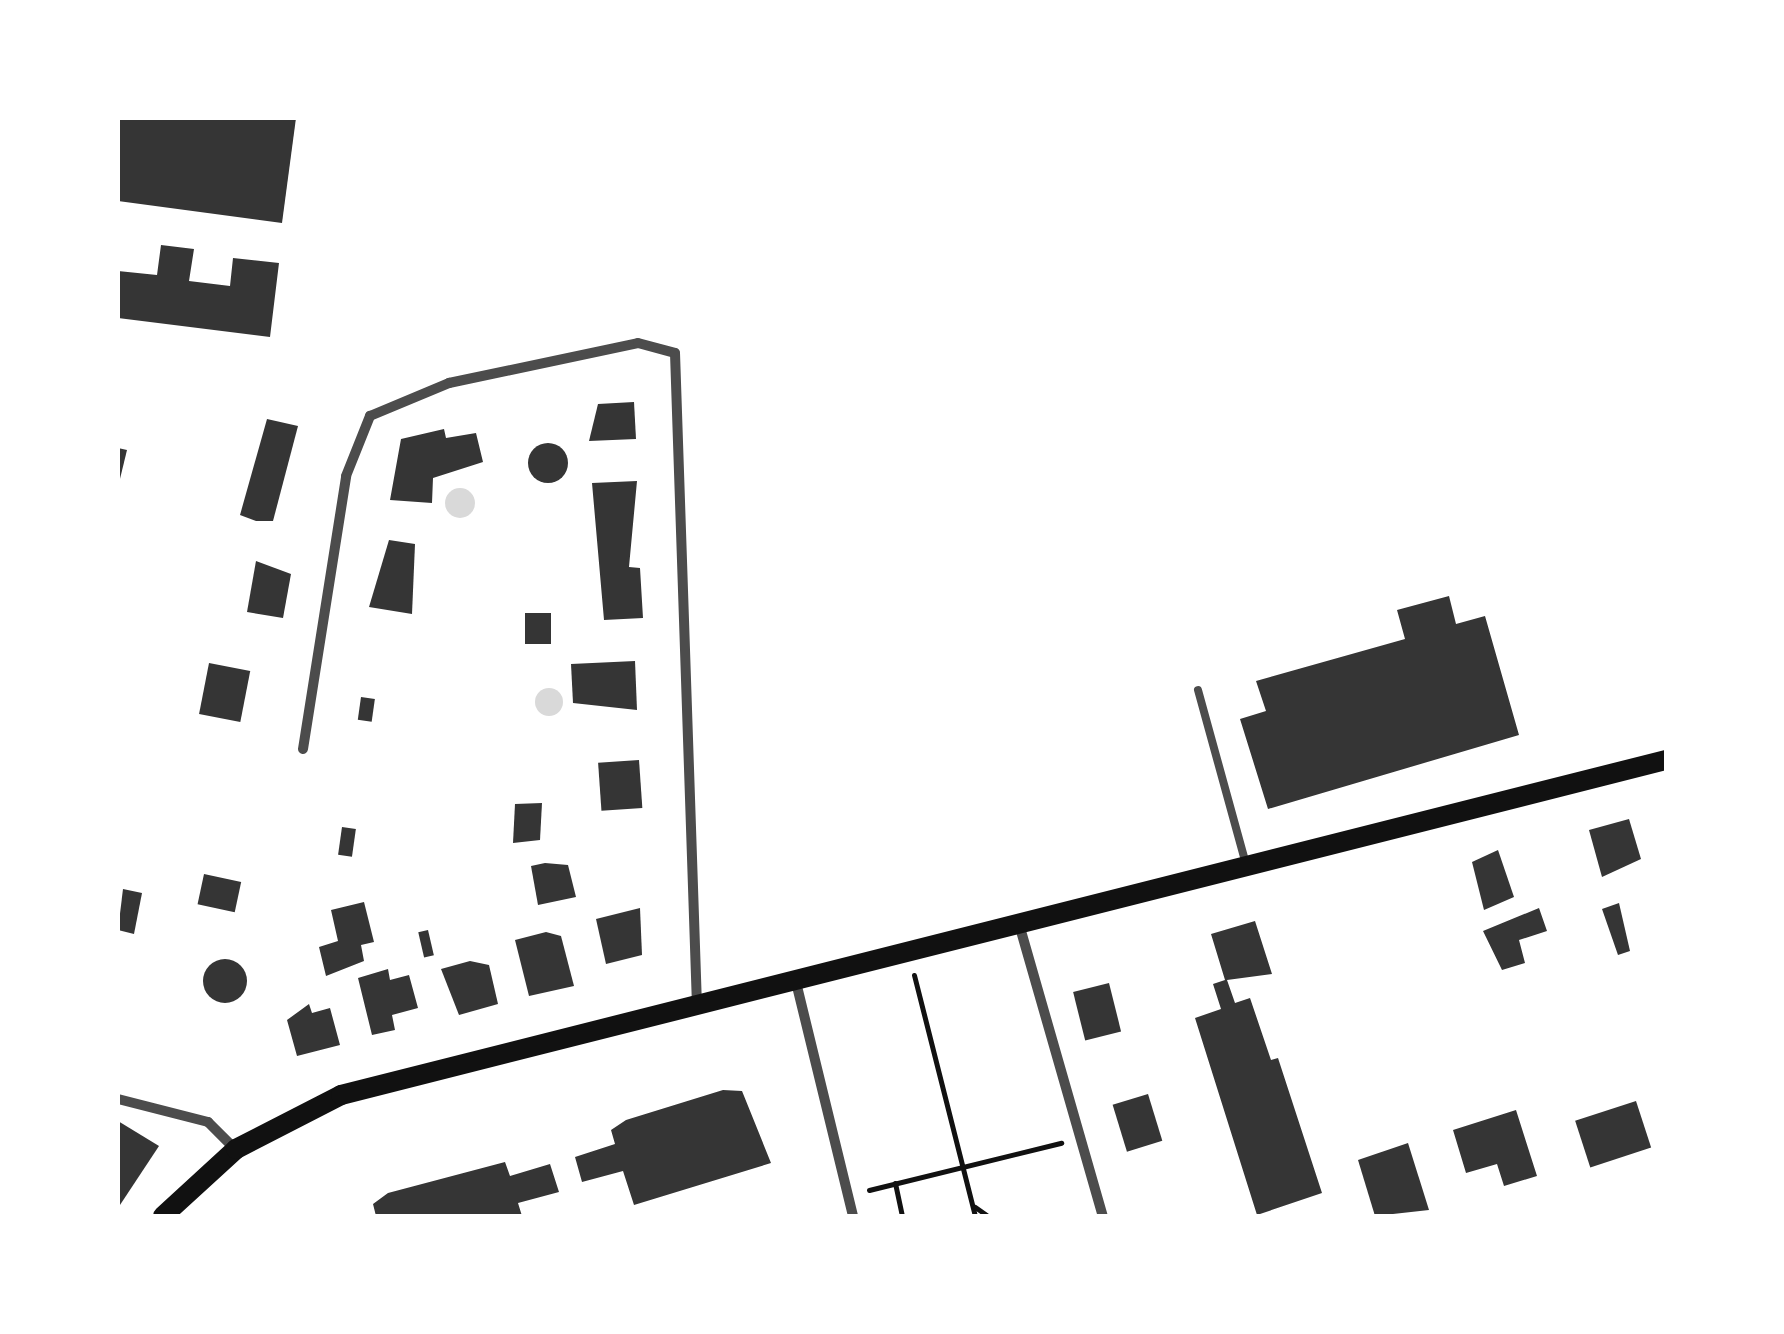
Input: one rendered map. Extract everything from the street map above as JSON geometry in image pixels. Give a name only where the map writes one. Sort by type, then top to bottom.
[{"type":"main road","points":[[163,1216],[236,1149],[341,1095],[1245,861],[1666,760]]},
{"type":"street","points":[[303,749],[346,476],[370,416],[448,383],[638,343],[675,353],[696,1006]]},
{"type":"street","points":[[1017,919],[1102,1216]]},
{"type":"street","points":[[795,977],[853,1216]]},
{"type":"street","points":[[118,1099],[208,1122],[236,1149]]},
{"type":"lane","points":[[1198,690],[1245,861]]},
{"type":"path","points":[[905,948],[961,1148],[975,1216]]},
{"type":"path","points":[[870,1190],[1061,1144]]},
{"type":"path","points":[[895,1183],[902,1216]]},
{"type":"path","points":[[975,1207],[988,1216]]},
{"type":"shaded area","points":[[460,488],[471,492],[475,503],[471,514],[460,518],[449,514],[445,503],[449,492]]},
{"type":"shaded area","points":[[549,688],[559,692],[563,702],[559,712],[549,716],[539,712],[535,702],[539,692]]},
{"type":"building","points":[[118,118],[296,118],[282,223],[118,201]]},
{"type":"building","points":[[161,245],[194,249],[189,281],[230,286],[233,258],[279,263],[270,337],[118,318],[118,271],[157,275]]},
{"type":"building","points":[[634,402],[636,439],[589,441],[598,404]]},
{"type":"building","points":[[267,419],[298,426],[273,521],[256,521],[240,515]]},
{"type":"building","points":[[444,429],[446,438],[476,433],[483,462],[433,478],[432,503],[390,500],[401,439]]},
{"type":"building","points":[[548,443],[562,449],[568,463],[562,477],[548,483],[534,477],[528,463],[534,449]]},
{"type":"building","points":[[118,448],[127,450],[119,483],[118,483]]},
{"type":"building","points":[[637,481],[629,567],[640,568],[643,618],[604,620],[592,483]]},
{"type":"building","points":[[389,540],[415,544],[412,614],[369,607]]},
{"type":"building","points":[[256,561],[291,574],[283,618],[247,612]]},
{"type":"building","points":[[1449,596],[1456,624],[1485,616],[1519,735],[1268,809],[1240,719],[1266,711],[1256,681],[1405,639],[1397,610]]},
{"type":"building","points":[[525,613],[551,613],[551,644],[525,644]]},
{"type":"building","points":[[635,661],[637,710],[573,703],[571,664]]},
{"type":"building","points":[[209,663],[250,671],[240,722],[199,714]]},
{"type":"building","points":[[361,697],[375,699],[372,722],[358,720]]},
{"type":"building","points":[[639,760],[642,808],[601,811],[598,763]]},
{"type":"building","points":[[542,803],[540,840],[513,843],[515,804]]},
{"type":"building","points":[[1629,819],[1641,859],[1602,877],[1589,830]]},
{"type":"building","points":[[342,827],[356,829],[352,857],[338,855]]},
{"type":"building","points":[[1498,850],[1514,897],[1484,910],[1472,862]]},
{"type":"building","points":[[568,865],[576,897],[538,905],[531,866]]},
{"type":"building","points":[[204,874],[241,882],[235,912],[198,904]]},
{"type":"building","points":[[123,889],[142,893],[134,934],[118,930]]},
{"type":"building","points":[[364,902],[374,942],[361,945],[364,961],[326,976],[319,947],[338,941],[331,910]]},
{"type":"building","points":[[1619,903],[1630,951],[1618,955],[1602,909]]},
{"type":"building","points":[[640,908],[642,955],[606,964],[596,919]]},
{"type":"building","points":[[1539,908],[1547,931],[1519,940],[1525,963],[1502,970],[1483,931]]},
{"type":"building","points":[[1255,921],[1272,974],[1227,980],[1235,1003],[1250,998],[1271,1060],[1278,1058],[1322,1193],[1257,1215],[1195,1018],[1221,1009],[1213,984],[1225,980],[1211,934]]},
{"type":"building","points":[[428,930],[434,955],[424,958],[418,932]]},
{"type":"building","points":[[546,932],[561,936],[574,986],[529,996],[515,940]]},
{"type":"building","points":[[225,959],[241,965],[247,981],[241,997],[225,1003],[209,997],[203,981],[209,965]]},
{"type":"building","points":[[470,961],[489,965],[498,1004],[459,1015],[441,969]]},
{"type":"building","points":[[388,969],[390,980],[409,975],[418,1008],[392,1015],[395,1030],[372,1035],[358,978]]},
{"type":"building","points":[[1109,983],[1121,1032],[1085,1040],[1073,992]]},
{"type":"building","points":[[309,1004],[312,1013],[330,1008],[340,1045],[297,1056],[287,1020]]},
{"type":"building","points":[[723,1090],[742,1091],[771,1163],[634,1205],[623,1171],[582,1182],[575,1157],[615,1144],[611,1130],[626,1120]]},
{"type":"building","points":[[1148,1094],[1162,1141],[1127,1152],[1113,1105]]},
{"type":"building","points":[[1636,1101],[1651,1148],[1590,1167],[1575,1121]]},
{"type":"building","points":[[1516,1110],[1537,1176],[1504,1186],[1497,1164],[1466,1173],[1453,1130]]},
{"type":"building","points":[[118,1121],[159,1146],[118,1208]]},
{"type":"building","points":[[1408,1143],[1429,1210],[1375,1216],[1358,1160]]},
{"type":"building","points":[[505,1162],[510,1176],[550,1164],[559,1192],[518,1203],[522,1216],[376,1216],[373,1204],[388,1193]]}]
